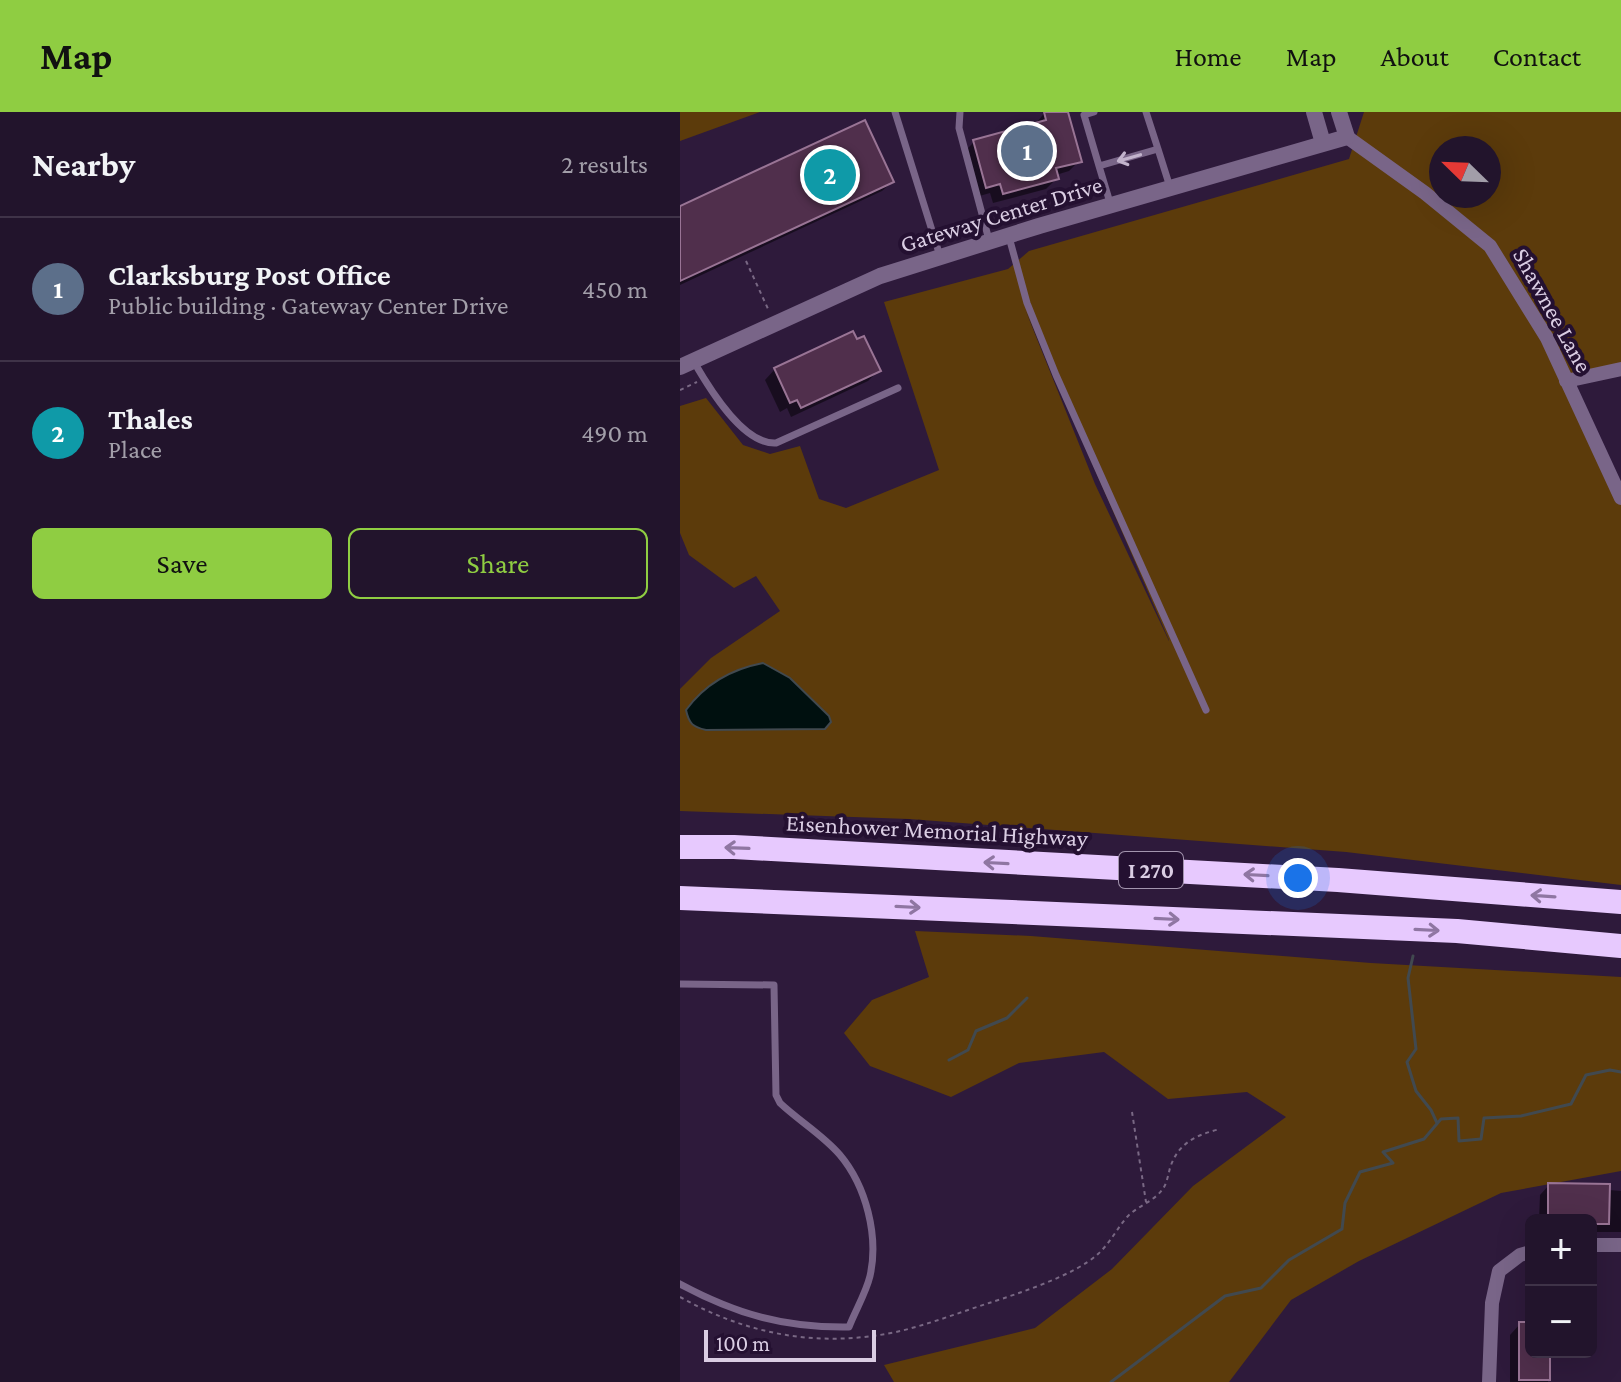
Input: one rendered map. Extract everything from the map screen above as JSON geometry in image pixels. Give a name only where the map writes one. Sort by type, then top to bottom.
[{"type":"highway","name":"Eisenhower Memorial Highway","points":[[680,847],[734,847],[1322,879],[1621,902]]},
{"type":"highway","name":"I 270","points":[[680,898],[1457,931],[1621,946]]},
{"type":"street","points":[[1314,112],[1323,143]]},
{"type":"street","points":[[1339,112],[1347,137]]},
{"type":"street","name":"Gateway Center Drive","points":[[687,364],[880,276],[1347,137]]},
{"type":"street","name":"Shawnee Lane","points":[[1347,137],[1425,193],[1490,246],[1547,338],[1621,498]]},
{"type":"street","points":[[1566,381],[1621,369]]},
{"type":"street","points":[[1597,1245],[1621,1245]]},
{"type":"street","points":[[1489,1382],[1492,1303],[1499,1271],[1525,1254]]},
{"type":"lane","points":[[895,112],[941,258]]},
{"type":"lane","points":[[960,112],[959,128],[989,242]]},
{"type":"lane","points":[[1094,112],[1084,115],[1111,206]]},
{"type":"lane","points":[[1146,112],[1170,189]]},
{"type":"lane","points":[[1099,166],[1158,149]]},
{"type":"lane","points":[[1009,236],[1027,303],[1056,375],[1206,710]]},
{"type":"lane","points":[[687,364],[704,379],[711,392],[748,434],[766,444],[776,443],[898,388]]},
{"type":"lane","points":[[680,984],[774,985],[776,1095],[780,1103],[826,1141],[852,1171],[866,1203],[872,1242],[870,1277],[849,1327],[811,1328],[778,1323],[723,1305],[680,1284]]},
{"type":"path","points":[[746,261],[767,307]]},
{"type":"path","points":[[680,390],[704,379]]},
{"type":"path","points":[[1132,1112],[1146,1202]]},
{"type":"path","points":[[680,1297],[740,1325],[772,1333],[860,1338],[898,1331],[1013,1296],[1076,1270],[1097,1255],[1129,1215],[1161,1192],[1180,1148],[1196,1136],[1220,1129]]},
{"type":"shaded area","points":[[680,112],[760,112],[680,141]]},
{"type":"shaded area","points":[[1364,112],[1621,112],[1621,369],[1567,381],[1621,498],[1621,885],[1346,852],[909,819],[680,811],[680,689],[711,658],[780,611],[756,576],[734,588],[689,555],[680,533],[680,406],[706,398],[743,445],[770,454],[800,446],[819,499],[846,508],[939,470],[884,302],[1008,269],[1029,251],[1349,159]],"holes":[[[1025,309],[1169,640],[1095,484]]]},
{"type":"shaded area","points":[[763,663],[790,678],[829,716],[831,722],[825,729],[706,730],[692,724],[686,710],[711,685],[741,669]]},
{"type":"shaded area","points":[[915,931],[1031,936],[1371,963],[1621,977],[1621,1171],[1501,1193],[1359,1261],[1291,1300],[1229,1382],[894,1382],[884,1365],[1035,1328],[1112,1269],[1193,1186],[1286,1117],[1247,1092],[1168,1099],[1104,1052],[1019,1063],[951,1097],[870,1066],[844,1033],[872,1000],[929,977]]},
{"type":"building","points":[[1044,112],[1068,112],[1082,162],[1056,168],[1059,179],[1003,194],[1000,184],[986,188],[973,140],[1046,120]]},
{"type":"building","points":[[865,120],[894,182],[680,281],[680,206]]},
{"type":"building","points":[[853,331],[857,339],[864,336],[881,371],[801,408],[797,400],[790,403],[774,368]]},
{"type":"building","points":[[1548,1183],[1610,1184],[1609,1224],[1597,1224],[1597,1214],[1548,1214]]},
{"type":"building","points":[[1519,1322],[1525,1322],[1525,1358],[1550,1358],[1550,1380],[1519,1380]]},
{"type":"waterway","points":[[1413,956],[1408,978],[1416,1049],[1407,1062],[1416,1091],[1437,1123]]},
{"type":"waterway","points":[[949,1060],[968,1050],[976,1031],[1007,1018],[1027,998]]},
{"type":"waterway","points":[[1111,1382],[1225,1296],[1261,1288],[1289,1260],[1342,1229],[1345,1203],[1360,1172],[1393,1163],[1383,1152],[1424,1139],[1441,1119],[1458,1118],[1459,1141],[1481,1139],[1484,1118],[1521,1116],[1571,1104],[1586,1075],[1610,1070],[1621,1072]]},
{"type":"place","name":"Clarksburg Post Office","points":[[1027,151]]},
{"type":"place","name":"Thales","points":[[830,175]]}]
